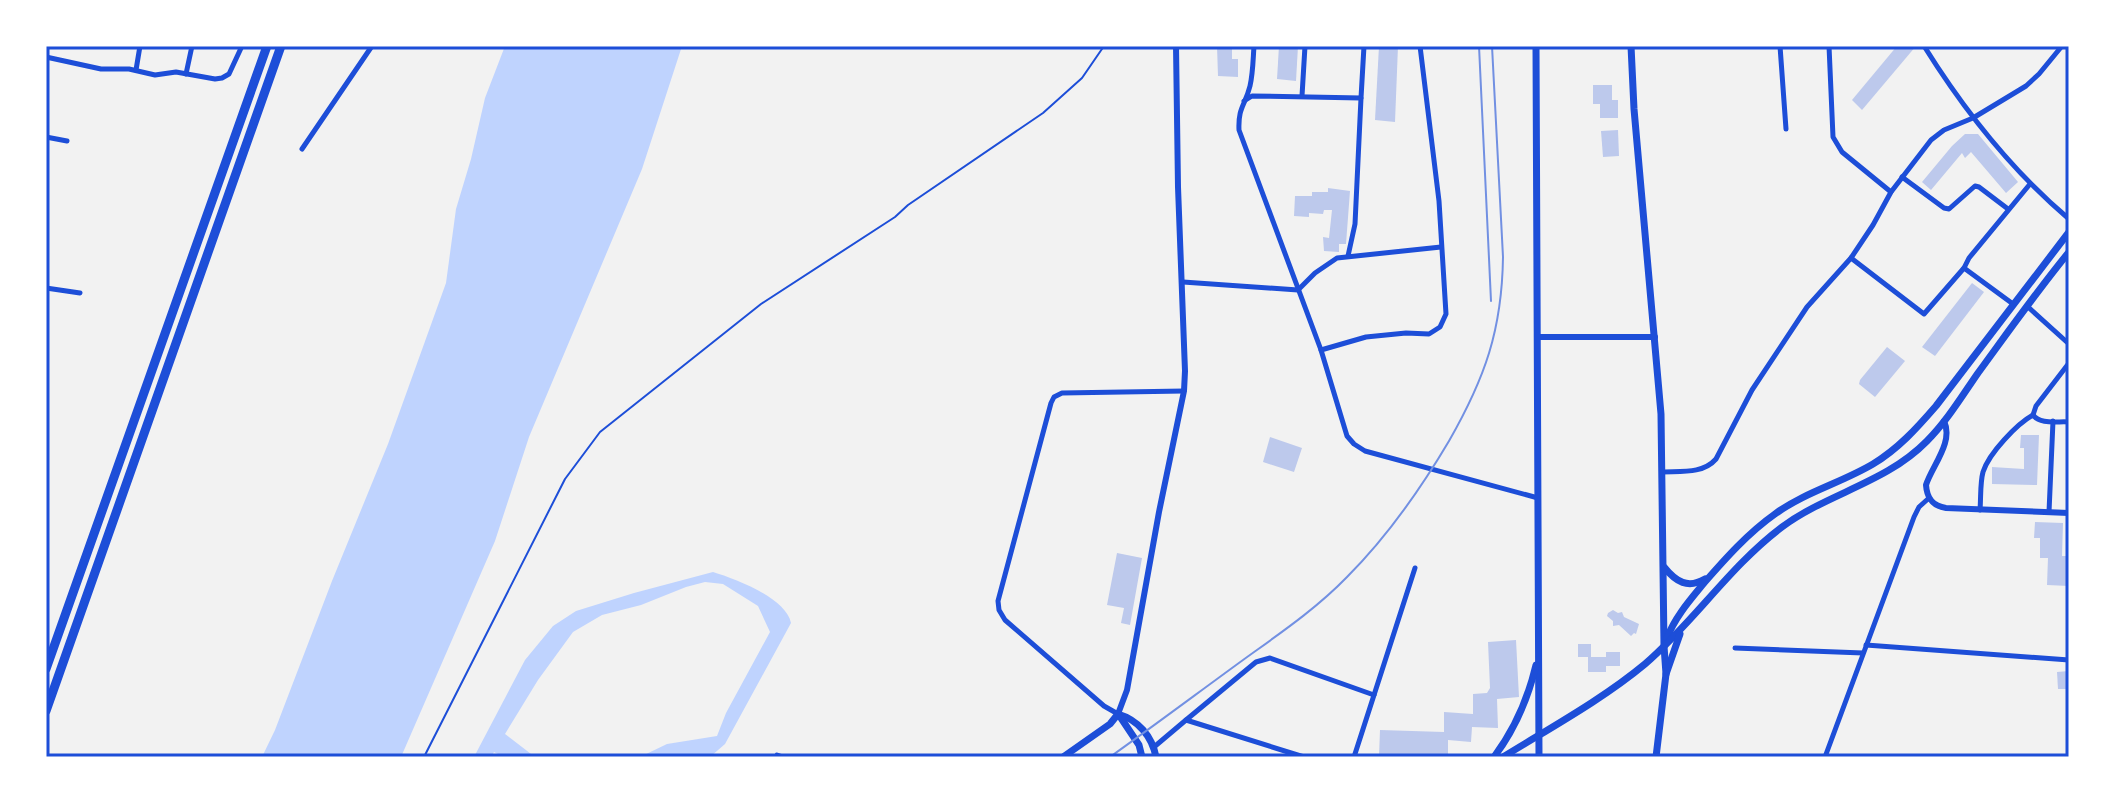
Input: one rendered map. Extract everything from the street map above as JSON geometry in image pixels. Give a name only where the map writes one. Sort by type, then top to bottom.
[{"type":"highway","points":[[46,669],[267,46]]},
{"type":"highway","points":[[46,711],[281,46]]},
{"type":"main road","points":[[1536,46],[1539,757]]},
{"type":"main road","points":[[1631,46],[1661,414],[1666,674],[1656,757]]},
{"type":"main road","points":[[1664,646],[1678,616],[1713,572],[1749,536],[1776,513],[1808,494],[1873,464],[1914,431],[2069,232]]},
{"type":"main road","points":[[1503,757],[1624,680],[1681,631],[1771,536],[1801,515],[1881,476],[1925,443],[2069,252]]},
{"type":"main road","points":[[1664,567],[1676,581],[1689,585],[1713,572]]},
{"type":"main road","points":[[1666,674],[1681,631]]},
{"type":"main road","points":[[1494,757],[1522,711],[1539,652]]},
{"type":"main road","points":[[1118,714],[1129,717],[1139,725],[1154,747],[1156,757]]},
{"type":"main road","points":[[1063,757],[1110,724],[1118,714]]},
{"type":"main road","points":[[1118,714],[1139,745],[1142,757]]},
{"type":"street","points":[[136,70],[140,46]]},
{"type":"street","points":[[186,74],[192,46]]},
{"type":"street","points":[[46,57],[101,69],[136,70],[155,75],[165,72],[215,79],[229,74],[242,46]]},
{"type":"street","points":[[302,149],[372,46]]},
{"type":"street","points":[[1176,46],[1184,391],[1127,690],[1118,714],[1104,706],[1005,620],[998,601],[1054,397],[1062,393],[1184,391]]},
{"type":"street","points":[[1254,46],[1249,90],[1238,113],[1239,130],[1321,350],[1347,436],[1365,451],[1538,498]]},
{"type":"street","points":[[1302,96],[1305,46]]},
{"type":"street","points":[[1348,256],[1355,224],[1364,46]]},
{"type":"street","points":[[1321,350],[1366,337],[1429,334],[1440,327],[1446,314],[1439,201],[1420,46]]},
{"type":"street","points":[[1780,46],[1786,129]]},
{"type":"street","points":[[1829,46],[1832,127],[1837,146],[1891,192]]},
{"type":"street","points":[[1924,46],[1973,118],[2030,184],[2069,219]]},
{"type":"street","points":[[1662,472],[1700,470],[1709,467],[1716,459],[1746,398],[1807,307],[1851,258],[1891,192],[1936,135],[1973,118],[2026,86],[2062,46]]},
{"type":"street","points":[[1243,102],[1252,96],[1361,98]]},
{"type":"street","points":[[46,137],[67,141]]},
{"type":"street","points":[[1902,177],[1944,208],[1955,206],[1975,186],[2008,209]]},
{"type":"street","points":[[1851,258],[1924,314],[2030,184]]},
{"type":"street","points":[[1183,282],[1298,290],[1337,258],[1441,247]]},
{"type":"street","points":[[2062,261],[2069,267]]},
{"type":"street","points":[[1964,268],[2013,304]]},
{"type":"street","points":[[46,288],[80,293]]},
{"type":"street","points":[[2027,306],[2069,344]]},
{"type":"street","points":[[1538,337],[1655,337]]},
{"type":"street","points":[[1980,510],[1984,467],[2023,420],[2033,415],[2036,406],[2069,363]]},
{"type":"street","points":[[2033,415],[2041,421],[2069,422]]},
{"type":"street","points":[[1944,421],[1947,438],[1926,485],[1929,498],[1939,507],[2069,513]]},
{"type":"street","points":[[2049,512],[2053,421]]},
{"type":"street","points":[[1825,757],[1914,517],[1929,498]]},
{"type":"street","points":[[1354,757],[1415,568]]},
{"type":"street","points":[[1866,645],[2069,660]]},
{"type":"street","points":[[1735,648],[1863,653]]},
{"type":"street","points":[[1154,747],[1263,659],[1270,658],[1374,695]]},
{"type":"street","points":[[1186,720],[1304,757]]},
{"type":"street","points":[[776,757],[783,757]]},
{"type":"path","points":[[424,757],[565,479],[600,432],[761,304],[895,217],[1043,113],[1082,78],[1104,46]]},
{"type":"water","points":[[505,46],[682,46],[642,169],[529,437],[495,541],[401,757],[262,757],[388,444],[446,283],[456,209],[485,98]]},
{"type":"water","points":[[713,572],[770,598],[780,605],[791,623],[725,744],[710,757],[640,757],[667,744],[717,736],[726,713],[770,632],[758,606],[723,584],[705,582],[602,615],[573,632],[538,680],[505,734],[535,757],[504,757],[494,752],[491,757],[474,757],[525,660],[553,626],[576,611]]},
{"type":"building","points":[[1217,46],[1232,46],[1232,59],[1238,59],[1238,77],[1218,76]]},
{"type":"building","points":[[1279,46],[1298,46],[1296,81],[1277,79]]},
{"type":"building","points":[[1379,46],[1398,46],[1395,122],[1375,120]]},
{"type":"building","points":[[1897,46],[1916,46],[1862,110],[1852,100]]},
{"type":"building","points":[[1593,85],[1612,85],[1612,100],[1618,100],[1618,118],[1600,118],[1600,104],[1593,104]]},
{"type":"building","points":[[1618,130],[1619,156],[1603,157],[1601,131]]},
{"type":"building","points":[[1965,134],[1978,134],[2018,182],[2006,193],[1971,152],[1965,158],[1962,153],[1931,190],[1922,182]]},
{"type":"building","points":[[1328,188],[1350,191],[1346,244],[1339,244],[1339,252],[1324,251],[1323,237],[1329,238],[1332,210],[1324,210],[1323,214],[1309,213],[1309,217],[1294,216],[1295,196],[1312,196],[1312,192],[1328,192]]},
{"type":"building","points":[[1972,283],[1984,292],[1935,356],[1922,347]]},
{"type":"building","points":[[1887,347],[1905,361],[1875,397],[1859,384]]},
{"type":"building","points":[[2021,435],[2039,435],[2037,485],[1992,484],[1992,467],[2024,469]]},
{"type":"building","points":[[1270,437],[1302,448],[1294,472],[1263,462]]},
{"type":"building","points":[[2035,522],[2063,523],[2062,556],[2069,556],[2069,586],[2047,585],[2048,558],[2040,558],[2040,538],[2034,538]]},
{"type":"building","points":[[1117,553],[1142,558],[1130,625],[1121,623],[1124,608],[1107,605]]},
{"type":"building","points":[[1613,610],[1622,612],[1624,617],[1639,624],[1636,634],[1631,636],[1619,625],[1613,626],[1613,621],[1607,616]]},
{"type":"building","points":[[1516,640],[1519,697],[1497,699],[1498,728],[1472,727],[1471,742],[1448,740],[1448,757],[1379,757],[1380,730],[1444,732],[1444,712],[1473,714],[1473,694],[1487,693],[1490,688],[1488,642]]},
{"type":"building","points":[[1578,644],[1591,644],[1591,657],[1606,657],[1606,652],[1620,652],[1620,666],[1606,666],[1606,672],[1588,672],[1588,657],[1578,657]]},
{"type":"building","points":[[2069,671],[2069,689],[2058,689],[2057,672]]},
{"type":"railway","points":[[1479,46],[1491,301]]},
{"type":"railway","points":[[1110,757],[1284,631],[1335,589],[1402,512],[1462,418],[1489,353],[1502,283],[1492,46]]}]
